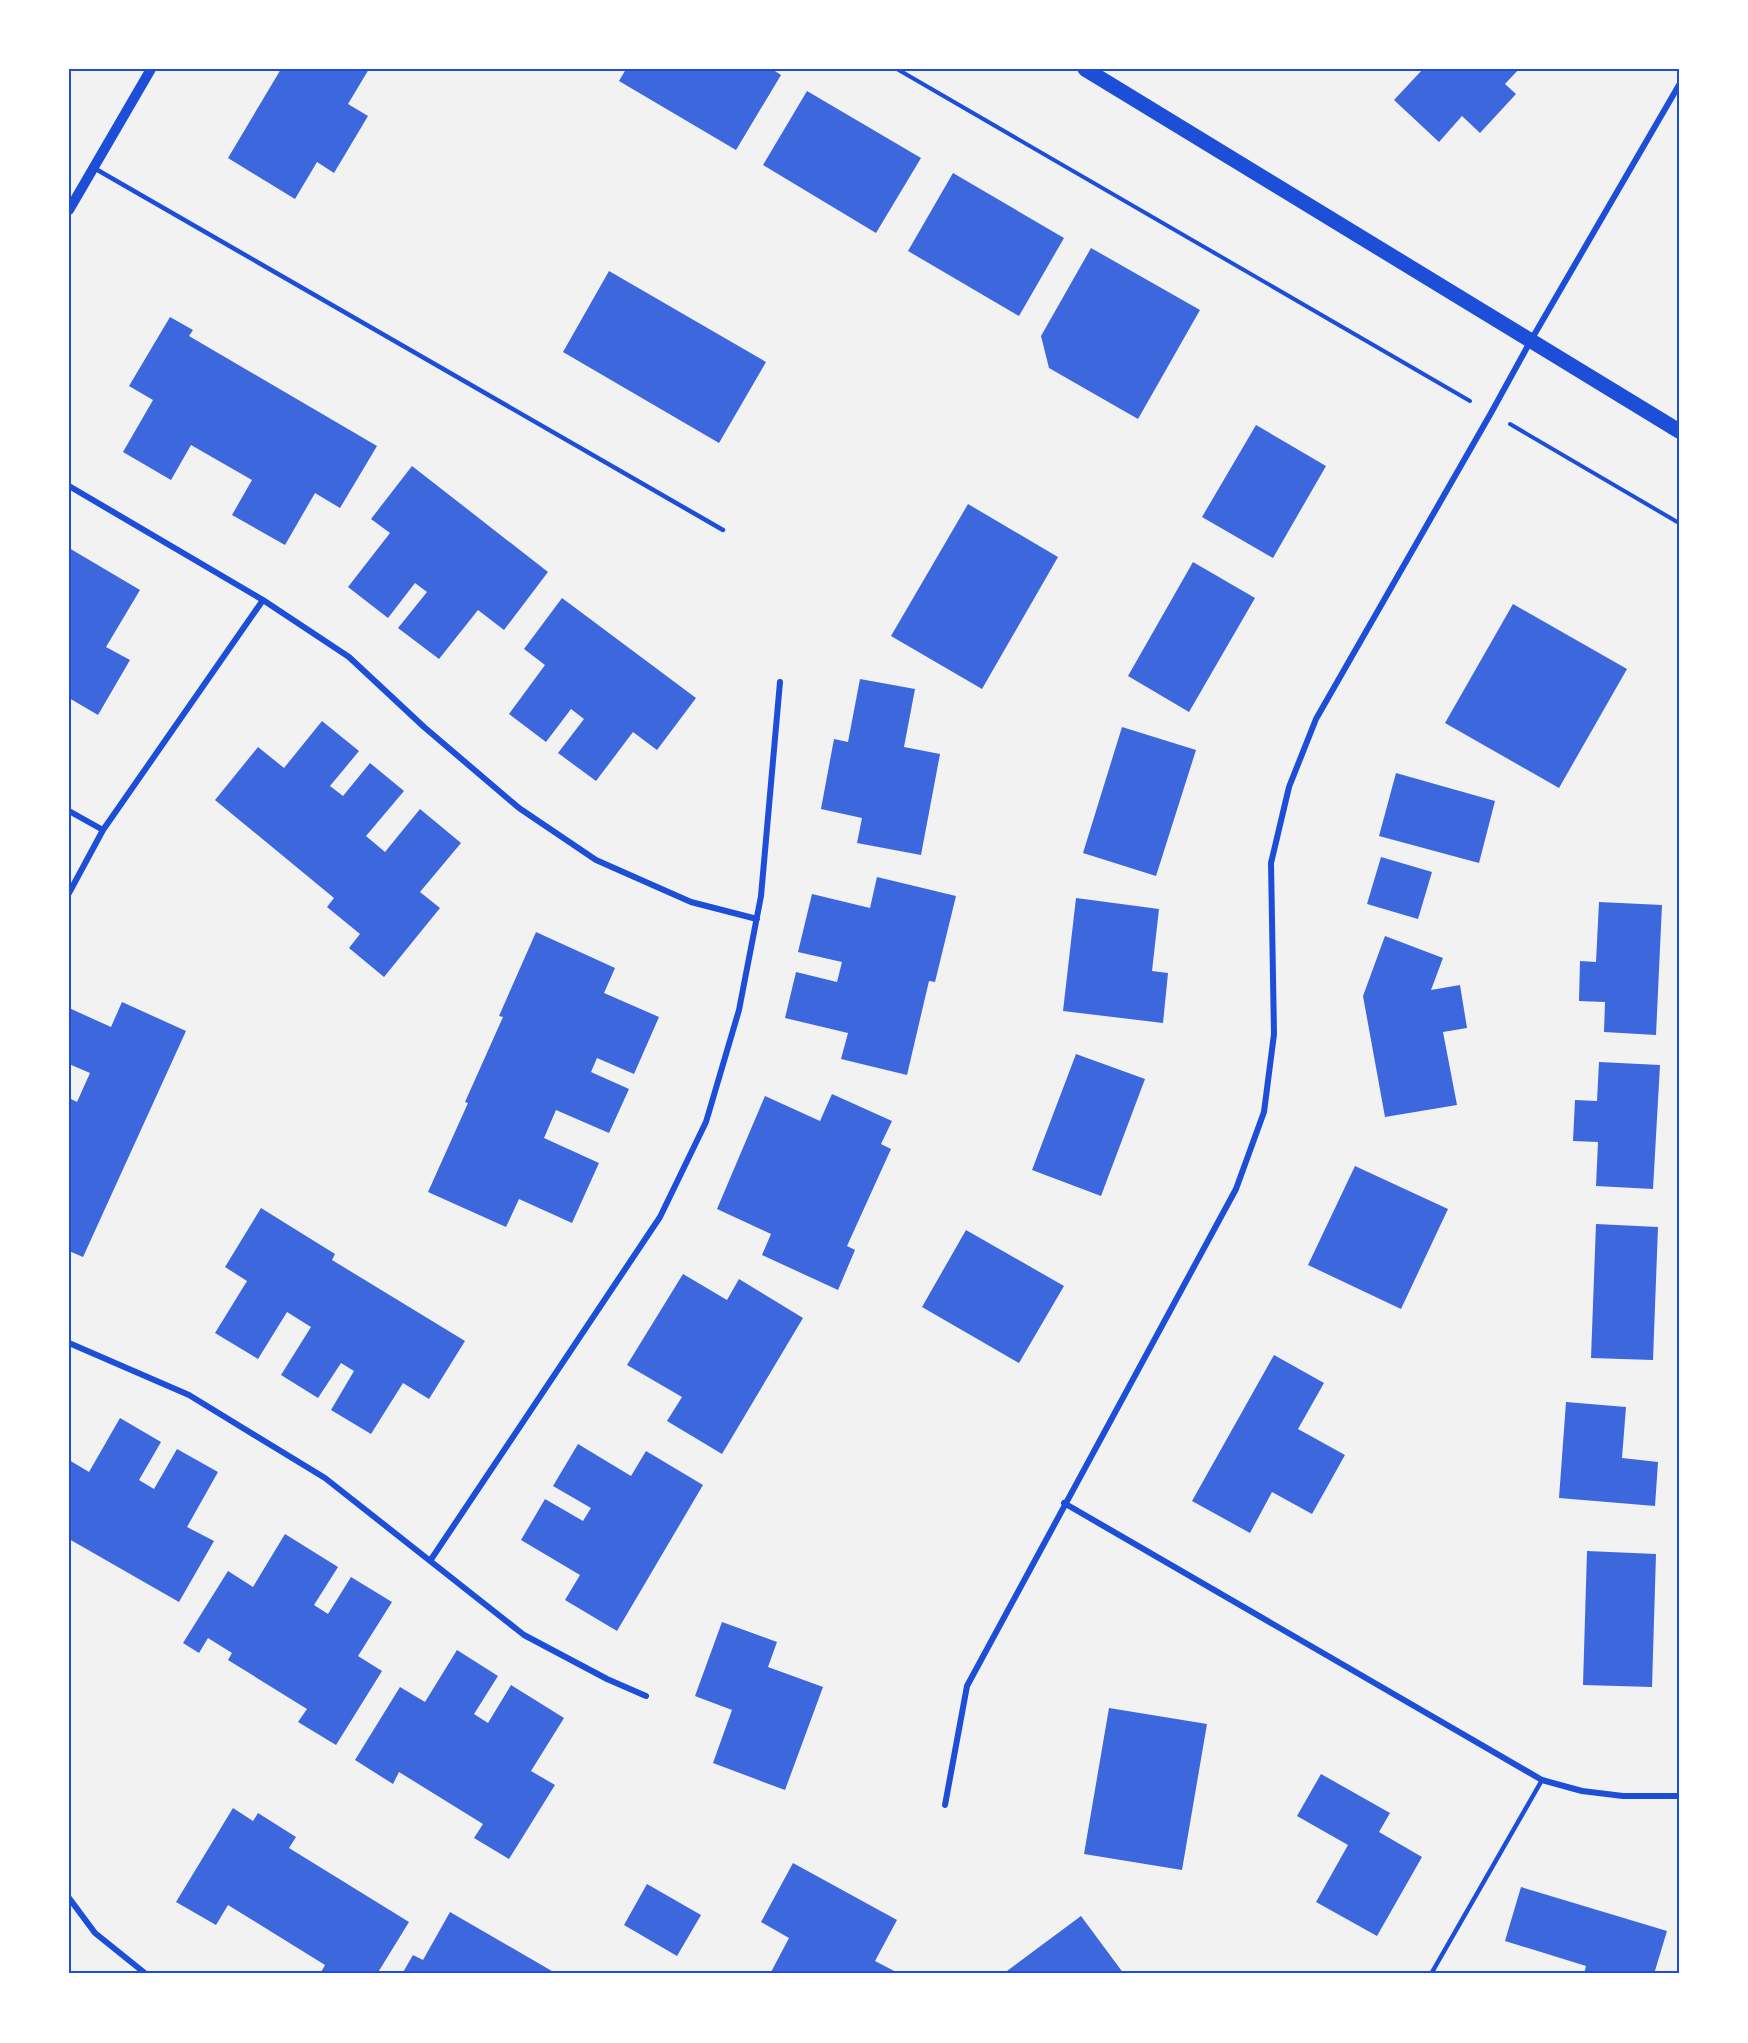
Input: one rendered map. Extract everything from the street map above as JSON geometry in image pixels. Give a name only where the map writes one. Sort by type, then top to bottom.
[{"type":"main road","points":[[1085,69],[1679,431]]},
{"type":"street","points":[[69,210],[151,69]]},
{"type":"street","points":[[945,1805],[967,1686],[1064,1503],[1236,1189],[1264,1112],[1274,1034],[1271,863],[1289,787],[1316,719],[1679,85]]},
{"type":"street","points":[[69,486],[263,600],[350,657],[424,727],[519,808],[596,860],[691,902],[757,919]]},
{"type":"street","points":[[69,892],[103,830],[263,600]]},
{"type":"street","points":[[430,1561],[660,1217],[706,1122],[739,1010],[761,896],[780,682]]},
{"type":"street","points":[[69,811],[103,830]]},
{"type":"street","points":[[69,1342],[189,1395],[325,1478],[524,1635],[607,1679],[646,1696]]},
{"type":"street","points":[[1064,1503],[1542,1780],[1582,1791],[1623,1796],[1679,1796]]},
{"type":"street","points":[[69,1898],[95,1933],[146,1974]]},
{"type":"lane","points":[[94,168],[723,530]]},
{"type":"lane","points":[[1431,1974],[1542,1780]]},
{"type":"path","points":[[897,69],[1452,392]]},
{"type":"path","points":[[1535,439],[1679,524]]},
{"type":"building","points":[[281,69],[369,69],[348,104],[368,116],[334,173],[317,162],[295,199],[228,158]]},
{"type":"building","points":[[626,69],[772,69],[781,75],[736,150],[619,81]]},
{"type":"building","points":[[1423,69],[1519,69],[1505,84],[1516,94],[1480,133],[1462,116],[1439,142],[1394,100]]},
{"type":"building","points":[[807,91],[921,158],[876,233],[763,165]]},
{"type":"building","points":[[953,173],[1064,238],[1019,316],[908,251]]},
{"type":"building","points":[[1091,248],[1200,310],[1138,419],[1049,368],[1041,336]]},
{"type":"building","points":[[609,271],[766,362],[719,443],[563,352]]},
{"type":"building","points":[[170,317],[193,330],[189,336],[377,446],[340,508],[315,493],[285,545],[232,515],[252,480],[191,445],[171,480],[123,452],[153,400],[129,386]]},
{"type":"building","points":[[1256,425],[1326,466],[1273,558],[1202,517]]},
{"type":"building","points":[[412,466],[548,572],[504,630],[478,610],[439,659],[398,628],[427,592],[415,583],[388,618],[348,587],[390,533],[371,519]]},
{"type":"building","points":[[968,504],[1058,557],[982,689],[891,636]]},
{"type":"building","points":[[69,548],[140,590],[106,647],[130,660],[98,715],[69,698]]},
{"type":"building","points":[[1193,562],[1255,598],[1189,712],[1128,676]]},
{"type":"building","points":[[562,598],[696,698],[657,750],[633,732],[596,781],[558,753],[584,719],[571,709],[546,742],[509,714],[545,665],[524,649]]},
{"type":"building","points":[[1513,604],[1627,669],[1559,788],[1445,723]]},
{"type":"building","points":[[860,679],[915,689],[904,747],[940,754],[921,855],[857,843],[862,818],[821,809],[834,739],[848,742]]},
{"type":"building","points":[[322,721],[359,751],[330,786],[343,796],[370,763],[404,791],[366,836],[385,852],[420,809],[461,843],[420,892],[440,908],[384,977],[349,948],[360,934],[327,907],[334,898],[215,800],[258,747],[284,768]]},
{"type":"building","points":[[1122,727],[1196,750],[1156,876],[1083,853]]},
{"type":"building","points":[[1396,773],[1495,801],[1479,863],[1379,836]]},
{"type":"building","points":[[1381,857],[1432,872],[1418,919],[1367,904]]},
{"type":"building","points":[[877,877],[956,896],[935,982],[929,981],[907,1075],[841,1059],[848,1033],[785,1018],[796,972],[837,982],[842,962],[798,952],[812,894],[870,908]]},
{"type":"building","points":[[1076,898],[1159,909],[1152,971],[1168,973],[1163,1023],[1063,1011]]},
{"type":"building","points":[[1599,902],[1662,905],[1656,1035],[1604,1032],[1605,1002],[1579,1001],[1580,961],[1596,962]]},
{"type":"building","points":[[536,932],[615,968],[604,993],[659,1017],[634,1074],[597,1058],[591,1072],[629,1089],[609,1133],[556,1110],[544,1138],[599,1163],[572,1223],[519,1199],[506,1227],[428,1192],[468,1103],[465,1102],[503,1017],[499,1016]]},
{"type":"building","points":[[1385,936],[1443,958],[1431,990],[1460,985],[1467,1028],[1443,1032],[1457,1105],[1385,1117],[1363,996]]},
{"type":"building","points":[[122,1002],[186,1031],[83,1257],[69,1251],[69,1098],[77,1102],[90,1073],[69,1064],[69,1008],[111,1027]]},
{"type":"building","points":[[1076,1054],[1145,1079],[1101,1196],[1032,1170]]},
{"type":"building","points":[[1599,1062],[1660,1065],[1653,1189],[1596,1186],[1598,1142],[1573,1141],[1575,1100],[1597,1101]]},
{"type":"building","points":[[832,1094],[892,1121],[881,1144],[891,1149],[847,1246],[855,1250],[838,1290],[762,1255],[771,1234],[717,1209],[765,1096],[820,1121]]},
{"type":"building","points":[[1355,1166],[1448,1209],[1401,1309],[1308,1265]]},
{"type":"building","points":[[261,1208],[335,1254],[332,1260],[465,1341],[429,1399],[403,1383],[371,1434],[331,1410],[354,1371],[341,1363],[318,1398],[281,1375],[311,1327],[287,1312],[258,1359],[215,1333],[247,1281],[225,1267]]},
{"type":"building","points":[[1596,1224],[1658,1227],[1653,1360],[1591,1358]]},
{"type":"building","points":[[966,1230],[1064,1286],[1019,1363],[922,1307]]},
{"type":"building","points":[[683,1274],[727,1300],[739,1279],[803,1318],[722,1454],[667,1421],[682,1397],[627,1365]]},
{"type":"building","points":[[1274,1355],[1324,1383],[1298,1429],[1345,1455],[1312,1514],[1272,1492],[1250,1533],[1192,1501]]},
{"type":"building","points":[[1566,1402],[1626,1407],[1622,1458],[1658,1462],[1655,1506],[1559,1498]]},
{"type":"building","points":[[120,1418],[161,1442],[139,1480],[154,1489],[177,1449],[218,1472],[187,1527],[214,1541],[179,1602],[69,1539],[69,1460],[89,1472]]},
{"type":"building","points":[[578,1444],[631,1476],[646,1451],[703,1485],[617,1631],[565,1600],[580,1575],[521,1540],[545,1499],[583,1521],[591,1508],[553,1486]]},
{"type":"building","points":[[285,1534],[338,1567],[314,1605],[328,1614],[351,1577],[392,1602],[358,1656],[382,1671],[336,1745],[298,1722],[307,1709],[228,1660],[232,1653],[208,1638],[199,1653],[183,1643],[228,1571],[253,1587]]},
{"type":"building","points":[[1587,1551],[1656,1554],[1652,1687],[1583,1685]]},
{"type":"building","points":[[722,1622],[777,1642],[768,1667],[823,1687],[785,1790],[713,1763],[732,1710],[695,1696]]},
{"type":"building","points":[[457,1650],[498,1676],[474,1714],[488,1723],[511,1685],[564,1718],[531,1771],[555,1785],[509,1859],[474,1838],[483,1824],[399,1772],[393,1784],[355,1760],[400,1687],[425,1702]]},
{"type":"building","points":[[1109,1708],[1207,1724],[1182,1870],[1084,1854]]},
{"type":"building","points":[[1321,1774],[1390,1813],[1379,1832],[1422,1857],[1377,1936],[1316,1902],[1348,1845],[1297,1816]]},
{"type":"building","points":[[233,1808],[253,1821],[258,1813],[296,1837],[289,1848],[409,1922],[377,1974],[320,1974],[325,1965],[228,1905],[216,1925],[176,1902]]},
{"type":"building","points":[[793,1863],[897,1920],[875,1961],[900,1974],[770,1974],[789,1938],[761,1922]]},
{"type":"building","points":[[647,1884],[701,1915],[677,1956],[624,1925]]},
{"type":"building","points":[[1521,1887],[1667,1931],[1654,1974],[1584,1974],[1586,1966],[1505,1941]]},
{"type":"building","points":[[450,1912],[557,1974],[402,1974],[413,1955],[423,1960]]},
{"type":"building","points":[[1081,1916],[1124,1974],[1003,1974]]}]
